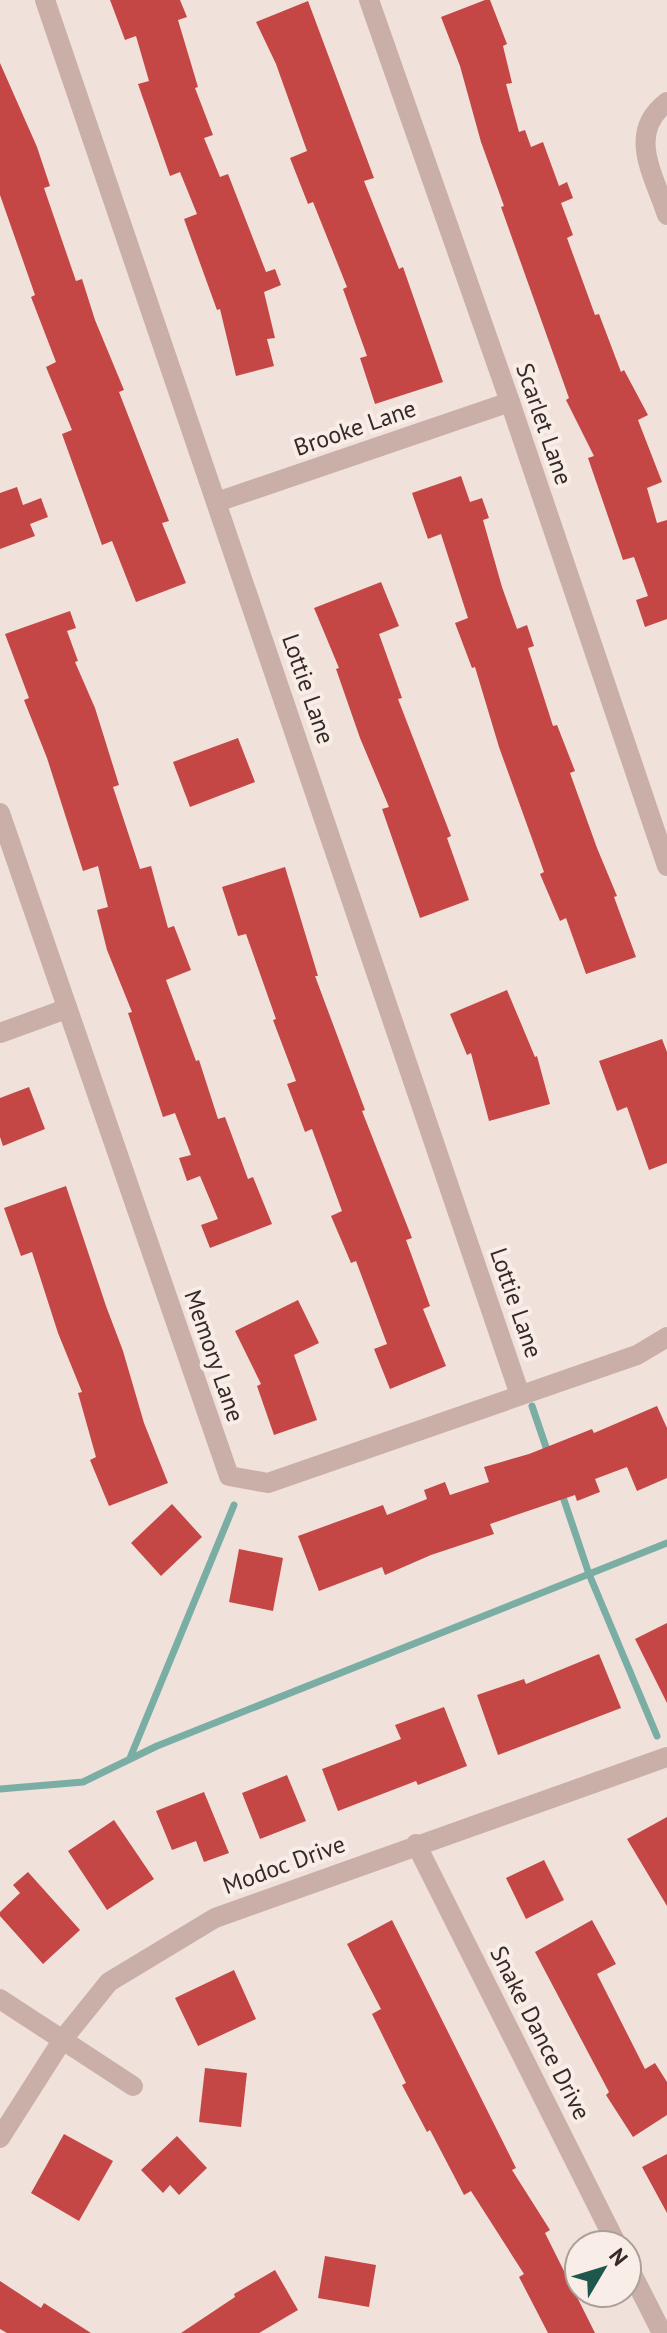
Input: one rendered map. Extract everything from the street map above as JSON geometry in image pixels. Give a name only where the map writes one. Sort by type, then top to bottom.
[{"type":"street","name":"Lottie Lane","points":[[45,0],[520,1395]]},
{"type":"street","name":"Scarlet Lane","points":[[369,0],[510,402],[667,866]]},
{"type":"street","points":[[667,102],[649,118],[644,146],[667,215]]},
{"type":"street","name":"Brooke Lane","points":[[217,502],[510,402]]},
{"type":"street","name":"Memory Lane","points":[[0,813],[229,1476],[268,1483],[637,1355],[667,1337]]},
{"type":"street","points":[[0,1033],[66,1009]]},
{"type":"street","name":"Modoc Drive","points":[[0,2138],[63,2039],[109,1982],[215,1918],[667,1757]]},
{"type":"street","name":"Snake Dance Drive","points":[[416,1844],[609,2229]]},
{"type":"street","points":[[0,1999],[133,2086]]},
{"type":"street","points":[[643,2296],[662,2333]]},
{"type":"building","points":[[110,0],[180,0],[187,17],[178,20],[198,87],[195,88],[213,135],[204,138],[220,177],[228,174],[266,272],[275,269],[281,285],[264,292],[275,338],[267,339],[274,366],[236,376],[220,309],[217,310],[184,219],[197,214],[180,172],[170,176],[138,84],[149,81],[136,36],[125,40]]},
{"type":"building","points":[[490,0],[507,44],[503,46],[512,83],[506,84],[519,132],[525,130],[531,147],[543,142],[559,186],[567,182],[573,198],[561,203],[573,235],[567,238],[595,315],[599,314],[621,372],[624,370],[648,415],[638,420],[662,482],[647,488],[657,523],[667,520],[667,619],[645,627],[636,600],[648,596],[634,557],[623,560],[588,458],[594,456],[566,400],[569,398],[501,207],[504,206],[481,142],[460,66],[441,17]]},
{"type":"building","points":[[308,1],[374,178],[364,181],[399,269],[403,267],[443,382],[375,404],[360,358],[367,356],[343,289],[347,287],[313,202],[308,204],[290,158],[307,151],[276,64],[256,22]]},
{"type":"building","points":[[0,63],[37,147],[50,186],[44,188],[76,281],[82,279],[124,390],[119,392],[169,521],[162,523],[186,583],[136,602],[112,541],[102,545],[62,434],[72,430],[46,367],[56,362],[31,297],[35,295],[0,195]]},
{"type":"building","points":[[461,476],[470,502],[482,498],[489,518],[483,520],[502,587],[517,629],[527,625],[534,646],[528,648],[553,726],[557,725],[575,771],[570,773],[617,896],[614,897],[636,957],[586,974],[566,918],[560,921],[540,874],[544,872],[499,747],[475,667],[472,668],[455,623],[468,618],[441,534],[428,539],[412,493]]},
{"type":"building","points":[[17,487],[23,505],[41,498],[48,517],[30,524],[35,536],[0,549],[0,493]]},
{"type":"building","points":[[381,582],[399,626],[379,634],[402,698],[398,699],[451,836],[447,838],[469,900],[420,918],[382,809],[389,807],[360,738],[336,669],[339,668],[314,608]]},
{"type":"building","points":[[70,611],[76,628],[67,631],[78,661],[75,662],[95,708],[119,785],[113,787],[140,869],[151,866],[168,928],[174,926],[191,970],[166,980],[196,1061],[199,1060],[218,1119],[225,1117],[248,1179],[253,1177],[272,1224],[210,1248],[201,1225],[218,1219],[200,1176],[187,1181],[179,1158],[191,1155],[175,1113],[163,1117],[128,1013],[132,1012],[107,950],[97,910],[108,907],[98,866],[83,871],[47,758],[24,700],[29,698],[5,634]]},
{"type":"building","points":[[238,738],[255,782],[190,807],[173,762]]},
{"type":"building","points":[[285,867],[318,976],[315,976],[365,1110],[362,1111],[412,1238],[406,1240],[430,1306],[423,1309],[446,1366],[390,1389],[374,1349],[387,1344],[356,1261],[351,1263],[331,1216],[342,1211],[312,1129],[305,1132],[287,1084],[296,1081],[273,1020],[276,1019],[246,934],[238,936],[222,887]]},
{"type":"building","points":[[507,990],[537,1056],[550,1104],[489,1121],[471,1053],[467,1055],[450,1014]]},
{"type":"building","points":[[662,1039],[667,1052],[667,1163],[649,1170],[627,1107],[617,1111],[599,1061]]},
{"type":"building","points":[[29,1087],[45,1129],[3,1146],[0,1137],[0,1098]]},
{"type":"building","points":[[66,1186],[123,1351],[144,1423],[168,1483],[109,1506],[90,1460],[96,1457],[78,1393],[82,1392],[58,1333],[32,1252],[21,1256],[4,1208]]},
{"type":"building","points":[[298,1300],[319,1343],[294,1355],[317,1420],[274,1435],[257,1386],[261,1384],[235,1331]]},
{"type":"building","points":[[657,1406],[667,1428],[667,1478],[637,1491],[627,1467],[595,1479],[600,1492],[577,1501],[575,1495],[490,1524],[494,1534],[431,1555],[385,1575],[382,1567],[319,1591],[298,1536],[383,1505],[387,1515],[427,1499],[424,1490],[445,1482],[450,1495],[489,1482],[484,1467],[529,1454],[592,1429],[594,1433]]},
{"type":"building","points":[[172,1504],[202,1537],[161,1576],[131,1543]]},
{"type":"building","points":[[239,1549],[283,1558],[273,1611],[229,1602]]},
{"type":"building","points":[[667,1623],[667,1703],[635,1639]]},
{"type":"building","points":[[599,1654],[621,1708],[498,1755],[477,1695],[524,1679],[526,1684]]},
{"type":"building","points":[[444,1707],[467,1766],[418,1785],[416,1781],[338,1811],[322,1769],[401,1739],[395,1725]]},
{"type":"building","points":[[287,1775],[306,1821],[260,1839],[242,1793]]},
{"type":"building","points":[[204,1792],[229,1853],[204,1862],[196,1841],[172,1850],[156,1811]]},
{"type":"building","points":[[667,1817],[667,1906],[627,1839]]},
{"type":"building","points":[[114,1820],[154,1879],[107,1910],[68,1851]]},
{"type":"building","points":[[544,1860],[564,1900],[526,1919],[506,1878]]},
{"type":"building","points":[[28,1872],[80,1930],[43,1964],[0,1916],[0,1912],[20,1893],[13,1885]]},
{"type":"building","points":[[392,1920],[516,2168],[512,2170],[550,2230],[545,2233],[563,2269],[563,2309],[583,2309],[595,2333],[548,2333],[519,2277],[524,2274],[471,2191],[464,2195],[402,2085],[406,2083],[372,2014],[381,2009],[347,1944]]},
{"type":"building","points":[[592,1920],[616,1964],[597,1974],[645,2069],[655,2063],[667,2082],[667,2115],[633,2137],[606,2095],[609,2092],[535,1952]]},
{"type":"building","points":[[234,1970],[256,2019],[198,2046],[175,1998]]},
{"type":"building","points":[[205,2068],[247,2073],[241,2127],[199,2122]]},
{"type":"building","points":[[64,2134],[113,2161],[79,2221],[31,2193]]},
{"type":"building","points":[[177,2136],[207,2168],[179,2195],[170,2185],[163,2193],[141,2170]]},
{"type":"building","points":[[667,2154],[667,2213],[642,2167]]},
{"type":"building","points":[[325,2256],[376,2265],[369,2307],[318,2298]]},
{"type":"building","points":[[275,2270],[298,2310],[259,2333],[181,2333],[235,2297],[234,2294]]},
{"type":"building","points":[[0,2281],[41,2308],[44,2303],[91,2333],[7,2333],[0,2329]]},
{"type":"waterway","points":[[532,1406],[548,1453]]},
{"type":"waterway","points":[[561,1491],[589,1574],[657,1736]]},
{"type":"waterway","points":[[130,1758],[234,1505]]},
{"type":"waterway","points":[[0,1789],[83,1782],[157,1746],[667,1543]]}]
